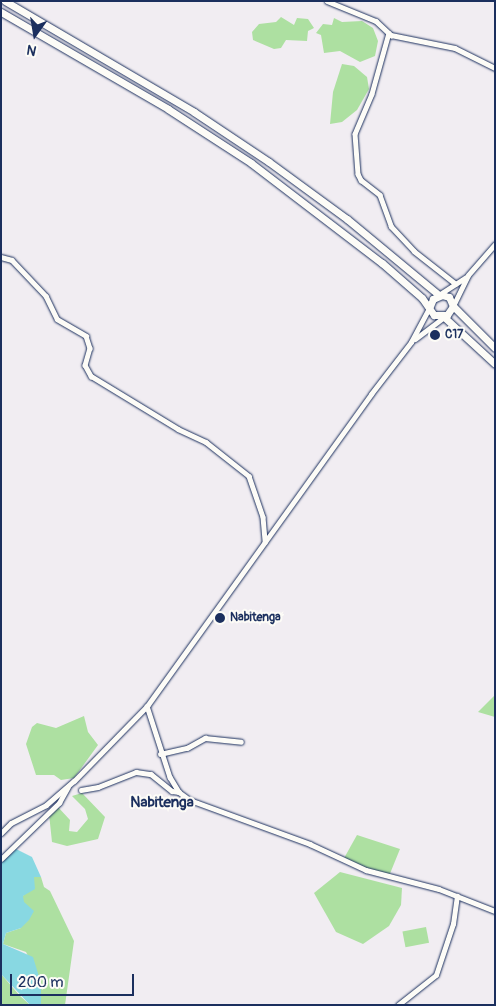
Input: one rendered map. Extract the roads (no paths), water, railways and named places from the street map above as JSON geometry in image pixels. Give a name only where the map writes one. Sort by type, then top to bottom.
[{"type":"highway","points":[[5,1],[194,112],[269,162],[347,219],[439,295],[449,297],[453,306],[495,348]]},
{"type":"highway","points":[[1,12],[168,109],[251,163],[338,228],[430,306],[434,314],[444,317],[495,364]]},
{"type":"highway","points":[[430,306],[439,295]]},
{"type":"highway","points":[[444,317],[453,306]]},
{"type":"street","points":[[327,1],[376,21],[389,33],[455,48],[495,68]]},
{"type":"street","points":[[389,33],[372,94],[355,134],[358,174],[360,180],[380,195],[391,226],[414,251],[456,284]]},
{"type":"street","points":[[439,295],[468,275],[495,244]]},
{"type":"street","points":[[1,257],[12,260],[46,296],[57,319],[86,336],[90,348],[85,365],[91,376],[178,429],[206,442],[249,476],[263,517],[265,542]]},
{"type":"street","points":[[453,306],[468,275]]},
{"type":"street","points":[[2,832],[11,823],[46,805],[68,786],[147,706],[411,342],[430,306]]},
{"type":"street","points":[[411,342],[444,317]]},
{"type":"street","points":[[147,706],[160,754],[179,792]]},
{"type":"street","points":[[160,754],[187,748],[205,738],[241,742]]},
{"type":"street","points":[[81,790],[98,787],[136,772],[151,774],[172,791],[179,792],[207,807],[310,844],[366,870],[457,896],[495,911]]},
{"type":"street","points":[[1,859],[59,803],[68,786]]},
{"type":"street","points":[[398,1005],[432,980],[440,969],[457,896]]},
{"type":"water","points":[[16,849],[32,857],[41,877],[34,877],[35,889],[23,896],[24,902],[34,911],[29,920],[21,928],[6,933],[3,944],[33,957],[41,983],[41,1005],[30,1005],[1,974],[1,863]]},
{"type":"place","name":"C17","points":[[435,335]]},
{"type":"place","name":"Nabitenga","points":[[220,618]]},
{"type":"district","name":"Nabitenga","points":[[162,803]]}]
